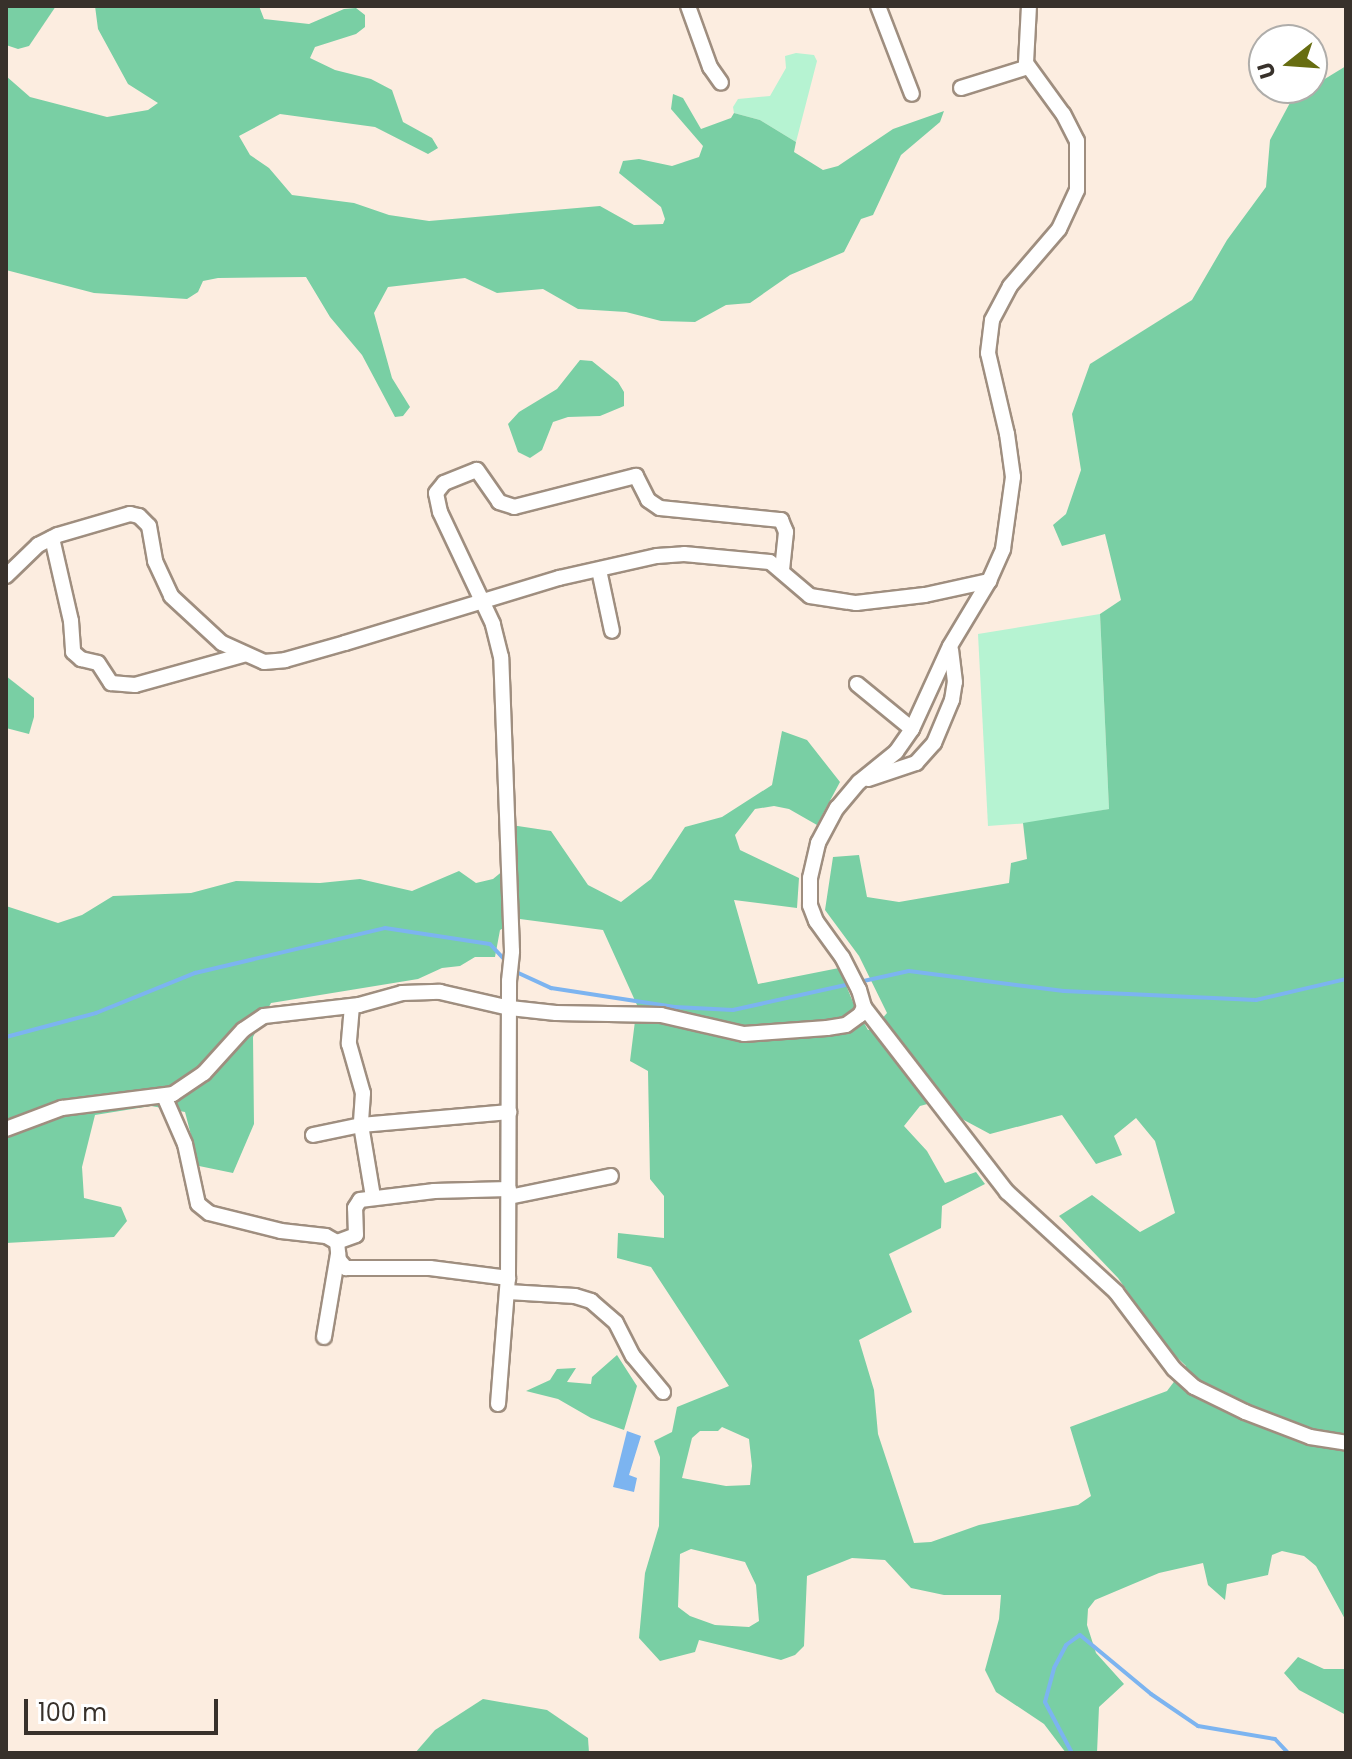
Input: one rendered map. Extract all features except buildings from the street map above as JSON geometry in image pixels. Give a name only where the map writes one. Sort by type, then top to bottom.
[{"type":"street","points":[[688,6],[710,67],[721,83]]},
{"type":"street","points":[[878,6],[912,94]]},
{"type":"street","points":[[1029,6],[1025,43],[1028,67],[1071,126],[1077,141],[1079,179],[1059,229],[1010,286],[992,320],[988,353],[1010,445],[1013,477],[1003,549],[989,581],[950,646],[912,729],[896,752],[859,782],[837,808],[818,843],[810,890],[816,921],[851,975],[864,1007],[1007,1192],[1116,1292],[1174,1369],[1194,1387],[1245,1412],[1310,1437],[1346,1443]]},
{"type":"street","points":[[961,88],[1028,67]]},
{"type":"street","points":[[498,1404],[508,1285],[509,981],[512,951],[501,657],[493,624],[440,512],[436,493],[444,483],[473,470],[482,474],[492,494],[508,507],[636,476],[648,500],[660,508],[777,518],[786,527],[782,569]]},
{"type":"street","points":[[6,576],[38,545],[52,538],[130,514],[139,516],[149,526],[155,561],[171,596],[222,643],[264,662],[285,660],[483,604],[559,578],[670,554],[770,562],[782,569],[799,590],[810,596],[856,603],[925,595],[989,581]]},
{"type":"street","points":[[52,538],[71,621],[73,652],[81,659],[98,663],[111,683],[135,685],[243,655]]},
{"type":"street","points":[[599,570],[612,631]]},
{"type":"street","points":[[859,782],[916,763],[934,743],[952,700],[955,682],[950,646]]},
{"type":"street","points":[[857,684],[912,729]]},
{"type":"street","points":[[6,1129],[62,1108],[164,1096],[204,1073],[254,1021],[275,1014],[352,1006],[402,993],[440,992],[510,1008],[556,1013],[661,1015],[744,1034],[846,1025],[864,1007]]},
{"type":"street","points":[[352,1006],[349,1044],[363,1093],[361,1125],[373,1197]]},
{"type":"street","points":[[164,1096],[185,1144],[198,1204],[203,1210],[281,1231],[326,1236],[337,1248],[346,1268],[430,1268],[591,1301],[616,1323],[633,1356],[663,1392]]},
{"type":"street","points":[[313,1135],[361,1125],[509,1112]]},
{"type":"street","points":[[337,1248],[356,1235],[356,1203],[373,1197],[509,1193],[611,1176]]},
{"type":"street","points":[[324,1337],[337,1248]]},
{"type":"green space","points":[[6,6],[56,6],[29,46],[18,49],[6,45]]},
{"type":"green space","points":[[95,6],[259,6],[264,19],[309,24],[344,9],[356,8],[365,15],[365,27],[356,34],[315,47],[310,58],[335,70],[371,79],[392,90],[403,122],[432,138],[438,148],[428,154],[375,127],[280,114],[239,136],[250,155],[269,168],[292,195],[354,203],[389,215],[429,221],[600,206],[634,225],[663,224],[665,219],[661,207],[619,173],[623,161],[639,159],[672,166],[699,157],[703,146],[671,109],[673,94],[683,98],[701,129],[731,118],[734,113],[760,120],[796,142],[794,152],[823,170],[838,166],[893,129],[944,111],[940,122],[901,155],[873,215],[861,219],[844,252],[790,275],[750,303],[726,305],[695,322],[661,321],[626,312],[578,309],[543,289],[497,293],[465,278],[388,287],[374,313],[392,378],[410,407],[403,416],[395,417],[362,355],[330,317],[306,277],[218,278],[203,281],[198,292],[187,299],[94,293],[6,270],[6,76],[30,97],[107,117],[148,110],[158,103],[128,84],[98,29]]},
{"type":"green space","points":[[796,53],[814,55],[817,61],[796,142],[760,120],[734,113],[733,107],[738,99],[770,96],[786,68],[785,56]]},
{"type":"green space","points":[[1346,66],[1346,1621],[1316,1566],[1304,1556],[1282,1551],[1272,1555],[1268,1575],[1227,1584],[1225,1600],[1208,1585],[1203,1563],[1159,1573],[1095,1600],[1088,1609],[1087,1625],[1096,1653],[1124,1684],[1099,1707],[1097,1753],[1066,1753],[1044,1724],[996,1692],[985,1670],[999,1619],[1001,1595],[944,1595],[911,1588],[885,1560],[852,1558],[807,1576],[804,1646],[795,1655],[781,1660],[699,1640],[695,1652],[660,1661],[639,1638],[645,1573],[659,1526],[660,1457],[654,1441],[672,1432],[677,1407],[729,1386],[651,1267],[617,1258],[618,1233],[664,1238],[664,1196],[650,1179],[648,1071],[630,1061],[637,1005],[603,930],[520,919],[500,930],[495,957],[475,957],[460,966],[442,968],[418,979],[271,1003],[253,1037],[254,1124],[233,1173],[199,1166],[185,1112],[151,1106],[95,1115],[82,1167],[84,1198],[121,1207],[127,1221],[114,1237],[6,1243],[6,906],[58,923],[82,915],[113,896],[191,893],[236,881],[320,883],[360,879],[412,891],[459,871],[476,883],[493,879],[515,861],[511,825],[551,831],[588,885],[621,902],[651,879],[685,827],[722,817],[772,785],[782,731],[807,740],[840,782],[817,825],[789,809],[774,806],[755,809],[735,835],[740,850],[799,878],[797,908],[734,900],[758,984],[839,968],[855,1007],[868,1030],[873,1029],[887,1013],[859,956],[825,910],[833,857],[859,855],[867,897],[899,902],[1009,883],[1011,863],[1027,859],[1023,823],[1109,809],[1100,614],[1121,600],[1105,534],[1062,546],[1053,525],[1066,514],[1081,470],[1072,414],[1090,364],[1192,300],[1227,240],[1266,187],[1270,140],[1289,104],[1328,104],[1328,77]],"holes":[[[946,1099],[962,1119],[990,1134],[1062,1115],[1096,1164],[1122,1155],[1114,1136],[1136,1118],[1155,1141],[1175,1213],[1140,1232],[1092,1195],[1059,1216],[1118,1278],[1168,1349],[1186,1366],[1167,1391],[1070,1427],[1091,1496],[1078,1505],[979,1525],[931,1542],[914,1543],[878,1434],[874,1390],[859,1340],[912,1312],[889,1254],[941,1228],[942,1206],[985,1184],[976,1172],[945,1183],[927,1151],[904,1126],[920,1106]],[[722,1427],[749,1439],[752,1466],[750,1485],[726,1486],[682,1478],[692,1438],[700,1431],[718,1431]],[[691,1549],[745,1562],[756,1585],[759,1621],[749,1627],[715,1625],[690,1616],[678,1607],[680,1554]]]},
{"type":"green space","points":[[580,360],[592,361],[618,382],[624,392],[624,406],[600,416],[568,417],[553,422],[542,450],[530,458],[518,452],[508,424],[519,412],[557,389]]},
{"type":"green space","points":[[1100,614],[1109,809],[1042,822],[988,826],[978,634]]},
{"type":"green space","points":[[6,676],[34,698],[34,717],[29,734],[6,728]]},
{"type":"green space","points":[[617,1355],[637,1386],[624,1430],[591,1418],[558,1399],[526,1391],[550,1380],[557,1369],[576,1368],[567,1382],[591,1384],[592,1377]]},
{"type":"green space","points":[[1298,1657],[1324,1669],[1346,1669],[1346,1715],[1299,1690],[1284,1673]]},
{"type":"green space","points":[[483,1699],[547,1710],[588,1738],[589,1753],[415,1753],[435,1730]]},
{"type":"water","points":[[627,1431],[641,1436],[629,1475],[637,1478],[634,1492],[613,1487]]},
{"type":"waterway","points":[[6,1037],[96,1013],[195,973],[385,928],[490,944],[506,961]]},
{"type":"waterway","points":[[514,971],[551,988],[675,1007],[733,1010],[909,971],[1064,991],[1256,1000],[1346,979]]},
{"type":"waterway","points":[[1072,1753],[1045,1702],[1054,1668],[1066,1645],[1080,1635],[1151,1694],[1198,1726],[1275,1739],[1288,1753]]}]
